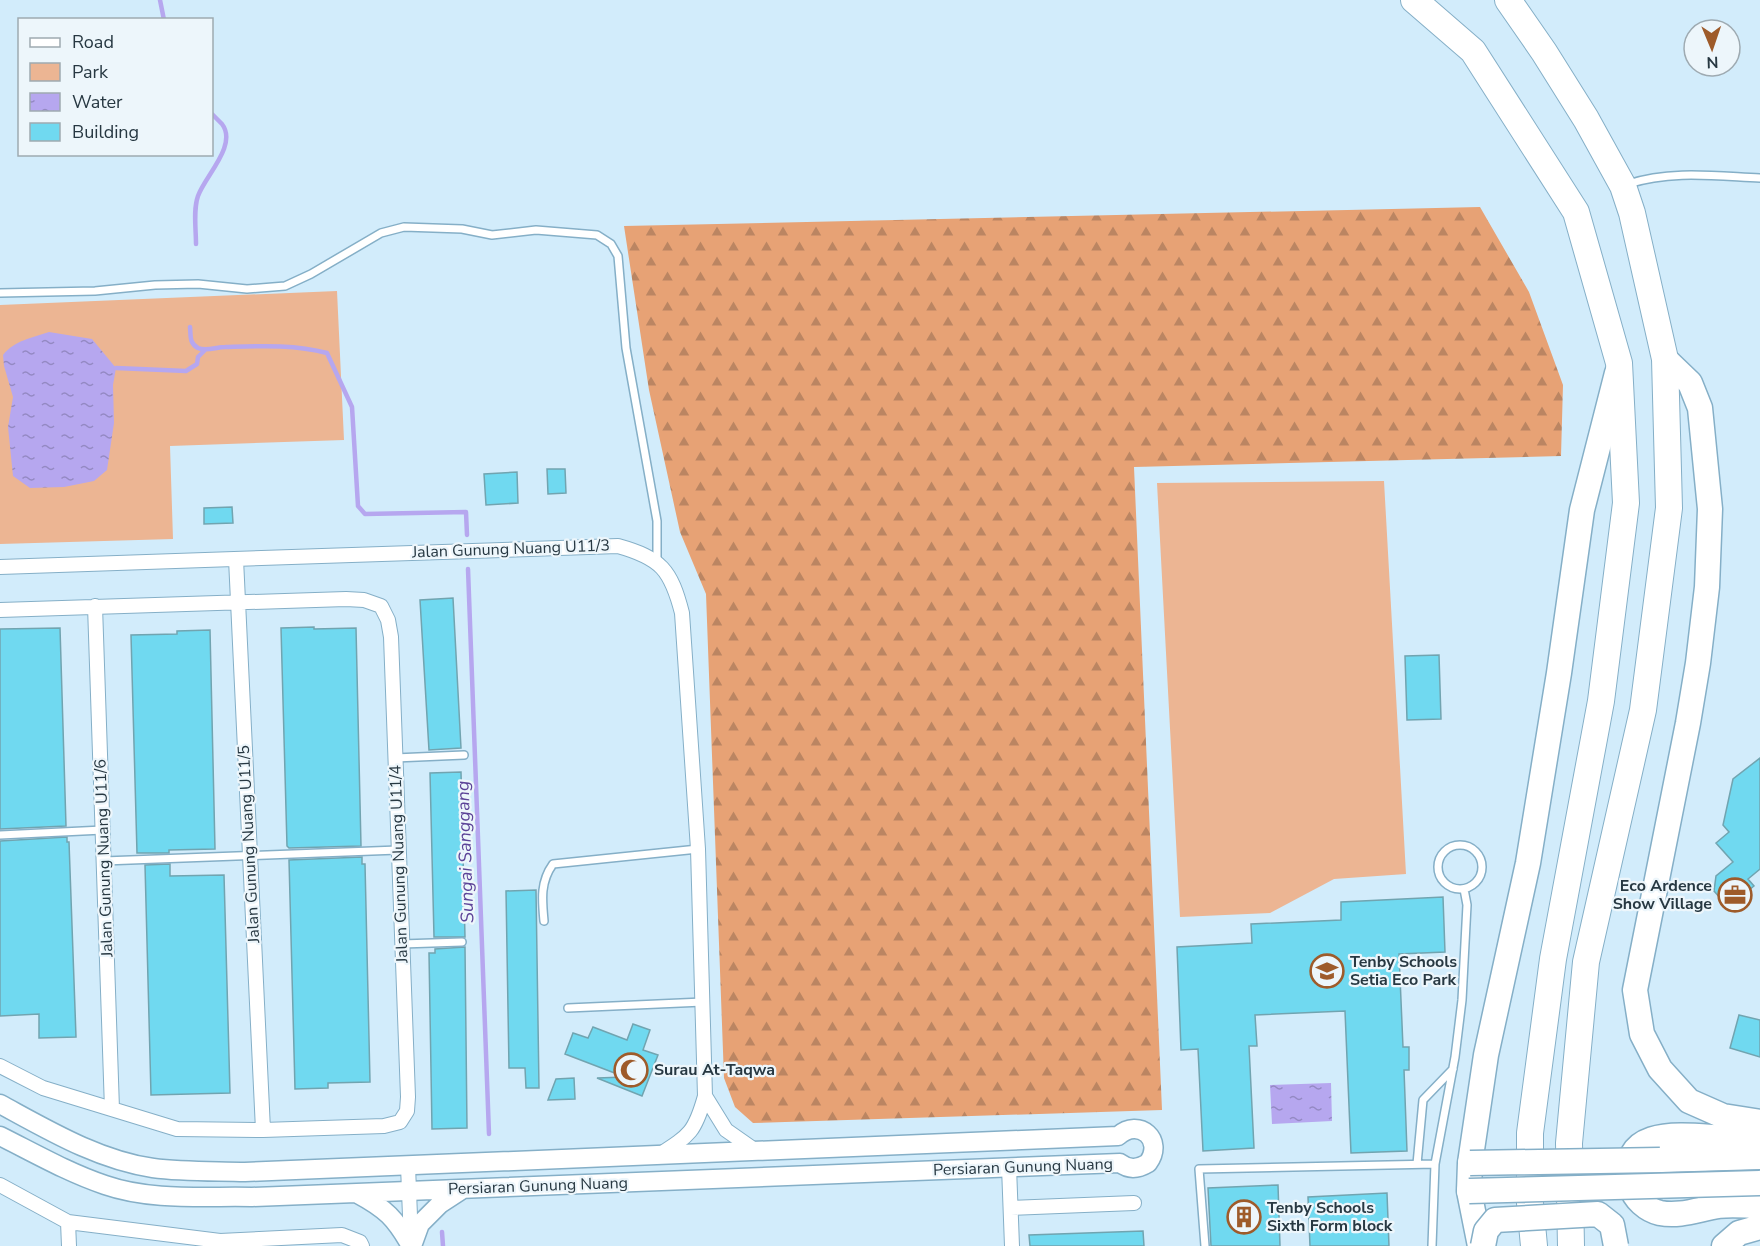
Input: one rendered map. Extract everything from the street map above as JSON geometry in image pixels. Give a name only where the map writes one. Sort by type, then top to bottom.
[{"type":"highway","points":[[1413,0],[1473,51],[1576,212],[1619,363],[1626,503],[1601,701],[1553,959],[1530,1133],[1530,1203],[1534,1246]]},
{"type":"highway","points":[[1508,0],[1586,118],[1623,186],[1632,213],[1665,358],[1669,508],[1642,710],[1586,962],[1569,1143],[1571,1246]]},
{"type":"highway","points":[[1665,358],[1690,383],[1700,408],[1710,508],[1707,587],[1690,713],[1635,990],[1642,1034],[1660,1069],[1689,1101],[1723,1116],[1760,1122]]},
{"type":"highway","points":[[1481,1246],[1469,1191],[1470,1163],[1486,1055],[1530,851],[1560,673],[1582,510],[1619,363]]},
{"type":"highway","points":[[1760,1137],[1733,1138],[1687,1134],[1666,1135],[1650,1140],[1633,1156],[1630,1179],[1637,1198],[1652,1211],[1661,1214],[1677,1215],[1720,1206],[1760,1206]]},
{"type":"highway","points":[[1470,1163],[1760,1157]]},
{"type":"highway","points":[[1469,1191],[1760,1183]]},
{"type":"highway","points":[[1481,1246],[1486,1231],[1495,1220],[1598,1214],[1612,1225],[1616,1246]]},
{"type":"highway","points":[[1724,1246],[1739,1233],[1760,1227]]},
{"type":"street","name":"Jalan Gunung Nuang U11/3","points":[[0,567],[618,546],[641,552],[657,561]]},
{"type":"street","name":"Jalan Gunung Nuang U11/5","points":[[236,559],[263,1130]]},
{"type":"street","points":[[657,561],[677,592],[682,613],[698,849],[705,1096],[698,1122],[684,1138],[659,1155]]},
{"type":"street","name":"Jalan Gunung Nuang U11/4","points":[[238,602],[364,600],[381,606],[388,620],[391,637],[407,1111],[400,1122],[384,1126],[263,1130]]},
{"type":"street","points":[[0,610],[238,602]]},
{"type":"street","name":"Jalan Gunung Nuang U11/6","points":[[95,606],[112,1109]]},
{"type":"street","points":[[0,1066],[43,1088],[177,1129],[263,1130]]},
{"type":"street","points":[[705,1096],[726,1130],[756,1151]]},
{"type":"street","name":"Persiaran Gunung Nuang","points":[[0,1104],[45,1129],[108,1157],[153,1167],[245,1172],[1118,1136],[1126,1130],[1133,1129],[1146,1132],[1153,1144],[1152,1158],[1148,1163],[1135,1168],[1120,1163],[252,1197],[152,1195],[105,1185],[0,1136]]},
{"type":"street","points":[[408,1166],[411,1246]]},
{"type":"street","points":[[1010,1167],[1012,1246]]},
{"type":"street","points":[[0,1185],[68,1222],[220,1244],[342,1235],[360,1242],[362,1246]]},
{"type":"street","points":[[411,1246],[420,1224],[440,1204],[465,1188]]},
{"type":"street","points":[[356,1193],[380,1206],[392,1217],[411,1246]]},
{"type":"street","points":[[1011,1208],[1134,1203]]},
{"type":"street","points":[[68,1222],[69,1246]]},
{"type":"lane","points":[[1623,186],[1666,175],[1760,178]]},
{"type":"lane","points":[[0,293],[95,291],[155,285],[198,284],[247,289],[285,286],[311,274],[381,232],[404,227],[462,229],[492,235],[536,230],[597,235],[611,244],[618,256],[626,348],[657,521],[657,561]]},
{"type":"lane","points":[[395,758],[464,755]]},
{"type":"lane","points":[[0,835],[103,830]]},
{"type":"lane","points":[[1459,845],[1473,849],[1481,861],[1482,868],[1477,881],[1464,889],[1450,887],[1440,877],[1438,869],[1441,855],[1452,846],[1459,845]]},
{"type":"lane","points":[[544,921],[541,894],[547,872],[553,864],[698,849]]},
{"type":"lane","points":[[104,861],[398,850]]},
{"type":"lane","points":[[1432,1246],[1435,1164],[1453,1069],[1462,1000],[1467,905],[1464,889]]},
{"type":"lane","points":[[402,944],[462,942]]},
{"type":"lane","points":[[568,1008],[703,1002]]},
{"type":"lane","points":[[1417,1164],[1423,1100],[1453,1069]]},
{"type":"lane","points":[[1205,1246],[1198,1169],[1435,1164]]},
{"type":"green space","points":[[1480,207],[1529,292],[1563,385],[1561,456],[1134,467],[1162,1110],[753,1123],[735,1107],[724,1078],[706,594],[680,532],[649,390],[624,226]]},
{"type":"green space","points":[[337,291],[344,440],[170,446],[173,539],[0,544],[0,305]]},
{"type":"green space","points":[[1384,481],[1406,874],[1334,879],[1270,913],[1180,917],[1157,483]]},
{"type":"water","points":[[49,332],[92,339],[116,368],[113,385],[114,423],[107,470],[94,481],[64,487],[30,488],[13,476],[8,427],[13,397],[3,355],[18,343]]},
{"type":"water","points":[[1331,1083],[1332,1121],[1272,1124],[1270,1085]]},
{"type":"building","points":[[547,469],[565,469],[566,493],[548,494]]},
{"type":"building","points":[[517,472],[518,503],[486,505],[484,474]]},
{"type":"building","points":[[232,507],[233,523],[204,524],[204,508]]},
{"type":"building","points":[[453,598],[461,748],[429,750],[420,600]]},
{"type":"building","points":[[314,627],[314,629],[356,628],[361,846],[289,848],[287,846],[281,628]]},
{"type":"building","points":[[60,628],[66,826],[0,829],[0,629]]},
{"type":"building","points":[[210,630],[215,849],[137,853],[131,635],[177,634],[177,631]]},
{"type":"building","points":[[1439,655],[1441,719],[1407,720],[1405,656]]},
{"type":"building","points":[[1760,758],[1760,869],[1748,879],[1754,886],[1728,907],[1714,891],[1716,876],[1733,862],[1716,843],[1729,832],[1723,825],[1733,779]]},
{"type":"building","points":[[461,772],[465,937],[434,937],[430,773]]},
{"type":"building","points":[[67,837],[76,1037],[39,1038],[39,1014],[0,1016],[0,841]]},
{"type":"building","points":[[362,857],[362,864],[365,864],[370,1082],[328,1083],[328,1088],[295,1089],[289,860]]},
{"type":"building","points":[[170,864],[170,876],[224,875],[230,1093],[151,1095],[145,865]]},
{"type":"building","points":[[536,890],[539,1088],[526,1088],[525,1068],[509,1068],[506,891]]},
{"type":"building","points":[[1443,897],[1445,952],[1399,954],[1403,1047],[1409,1047],[1409,1070],[1404,1070],[1407,1151],[1351,1153],[1345,1011],[1255,1015],[1257,1046],[1249,1046],[1254,1148],[1203,1151],[1198,1049],[1181,1050],[1177,947],[1252,943],[1251,924],[1341,920],[1341,902]]},
{"type":"building","points":[[465,947],[467,1128],[432,1129],[429,953],[435,953],[435,949]]},
{"type":"building","points":[[1739,1015],[1760,1020],[1760,1057],[1730,1048]]},
{"type":"building","points":[[633,1024],[650,1030],[643,1050],[658,1055],[642,1096],[597,1078],[625,1077],[565,1054],[573,1033],[588,1038],[593,1027],[627,1040]]},
{"type":"building","points":[[574,1078],[575,1099],[548,1100],[556,1079]]},
{"type":"building","name":"Tenby Schools Sixth Form block","points":[[1278,1185],[1280,1246],[1211,1246],[1208,1188]]},
{"type":"building","points":[[1387,1193],[1389,1246],[1310,1246],[1308,1197]]},
{"type":"building","points":[[1143,1231],[1144,1246],[1030,1246],[1029,1235]]},
{"type":"waterway","name":"Sungai Sanggang","points":[[160,0],[164,18]]},
{"type":"waterway","name":"Sungai Sanggang","points":[[196,244],[196,201],[219,160],[226,141],[226,132],[213,115]]},
{"type":"waterway","name":"Sungai Sanggang","points":[[190,327],[192,342],[201,349],[276,346],[327,353],[352,407],[358,506],[365,514],[466,512],[467,535]]},
{"type":"waterway","points":[[116,368],[186,371],[197,364],[198,357],[205,350]]},
{"type":"waterway","name":"Sungai Sanggang","points":[[468,569],[489,1134]]},
{"type":"waterway","name":"Sungai Sanggang","points":[[442,1232],[443,1246]]},
{"type":"place","name":"Eco Ardence Show Village","points":[[1735,895]]},
{"type":"place","name":"Tenby Schools Setia Eco Park","points":[[1327,971]]},
{"type":"place","name":"Surau At-Taqwa","points":[[631,1070]]},
{"type":"place","name":"Tenby Schools Sixth Form block","points":[[1244,1217]]}]
